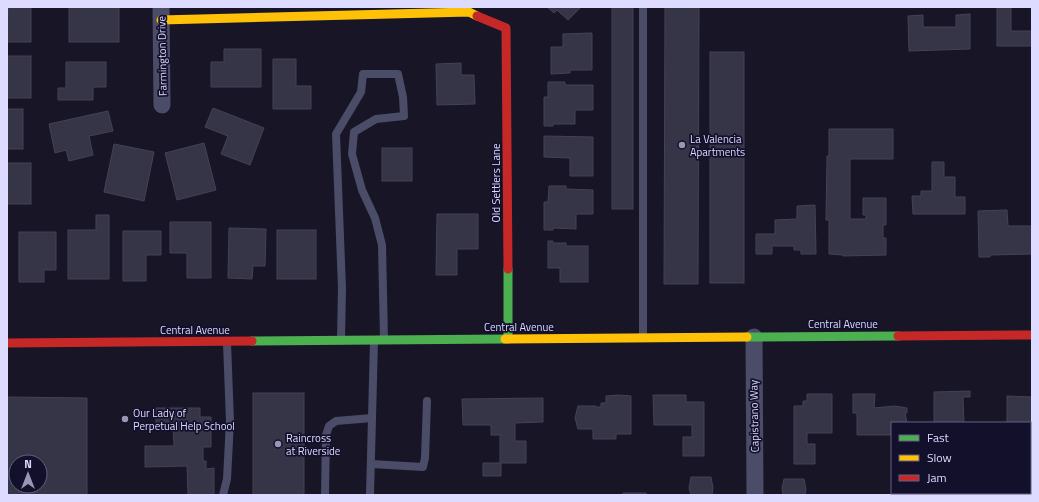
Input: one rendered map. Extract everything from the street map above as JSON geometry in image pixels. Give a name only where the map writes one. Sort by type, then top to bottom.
[{"type":"main road","name":"Old Settlers Lane","points":[[161,14],[469,12],[506,28],[508,339]]},
{"type":"main road","name":"Central Avenue","points":[[7,343],[1032,335]]},
{"type":"street","name":"Farmington Drive","points":[[161,14],[162,105]]},
{"type":"street","name":"Capistrano Way","points":[[754,337],[755,495]]},
{"type":"lane","points":[[643,7],[643,338]]},
{"type":"lane","points":[[341,340],[342,288],[336,134],[361,92],[363,74],[398,74],[403,97],[404,116],[376,119],[354,132],[352,154],[362,190],[375,218],[382,245],[384,340]]},
{"type":"lane","points":[[370,495],[374,340]]},
{"type":"lane","points":[[223,495],[227,479],[230,421],[227,341]]},
{"type":"lane","points":[[371,464],[423,467],[425,458],[427,401]]},
{"type":"lane","points":[[325,495],[326,435],[329,426],[336,422],[372,418]]},
{"type":"building","points":[[8,7],[31,7],[31,42],[7,42]]},
{"type":"building","points":[[69,7],[119,7],[119,42],[69,42]]},
{"type":"building","points":[[547,7],[580,8],[568,20],[557,10],[554,13]]},
{"type":"building","points":[[612,7],[633,7],[633,209],[612,209]]},
{"type":"building","name":"La Valencia Apartments","points":[[665,7],[699,7],[698,284],[664,284]]},
{"type":"building","points":[[997,7],[1011,7],[1011,31],[1032,31],[1032,46],[997,46]]},
{"type":"building","points":[[970,14],[970,49],[909,51],[908,16],[923,15],[923,27],[956,27],[956,15]]},
{"type":"building","points":[[592,33],[592,70],[570,70],[570,73],[551,74],[551,47],[563,47],[563,34]]},
{"type":"building","points":[[224,49],[261,49],[261,87],[211,87],[211,62],[224,62]]},
{"type":"building","name":"La Valencia Apartments","points":[[710,52],[744,52],[744,283],[710,283]]},
{"type":"building","points":[[7,56],[31,56],[31,98],[7,98]]},
{"type":"building","points":[[273,59],[296,59],[296,86],[311,86],[311,109],[273,109]]},
{"type":"building","points":[[66,62],[106,62],[106,87],[93,87],[93,100],[58,100],[58,88],[66,88]]},
{"type":"building","points":[[461,63],[461,75],[474,75],[475,104],[437,105],[436,64]]},
{"type":"building","points":[[548,82],[565,82],[565,85],[593,85],[593,110],[575,110],[575,124],[553,124],[553,126],[544,126],[544,97],[548,97]]},
{"type":"building","points":[[213,108],[264,128],[250,165],[221,154],[228,136],[205,127]]},
{"type":"building","points":[[7,109],[23,109],[23,149],[7,149]]},
{"type":"building","points":[[108,111],[113,131],[89,136],[93,155],[69,161],[66,150],[55,153],[49,124]]},
{"type":"building","points":[[829,129],[893,129],[893,159],[850,159],[850,219],[866,219],[866,215],[863,215],[863,198],[886,198],[886,225],[883,225],[883,238],[886,238],[886,255],[843,256],[829,254],[829,220],[826,220]]},
{"type":"building","points":[[544,136],[593,137],[593,176],[570,176],[570,158],[544,157]]},
{"type":"building","points":[[204,143],[216,190],[177,200],[165,153]]},
{"type":"building","points":[[114,144],[154,152],[144,201],[104,192]]},
{"type":"building","points":[[382,148],[412,148],[412,181],[382,181]]},
{"type":"building","points":[[932,162],[944,162],[944,177],[955,177],[955,197],[965,197],[965,214],[913,214],[912,196],[921,196],[921,191],[932,191]]},
{"type":"building","points":[[7,163],[31,163],[31,204],[7,204]]},
{"type":"building","points":[[549,186],[566,186],[566,189],[593,190],[593,214],[576,214],[576,229],[553,228],[553,230],[544,230],[544,202],[548,202]]},
{"type":"building","points":[[815,205],[816,254],[801,254],[801,250],[794,250],[794,246],[772,246],[772,254],[756,254],[756,234],[775,234],[775,220],[797,219],[797,206]]},
{"type":"building","points":[[1007,210],[1008,226],[1032,226],[1032,254],[990,255],[990,257],[979,257],[978,211]]},
{"type":"building","points":[[437,214],[478,214],[478,249],[457,249],[457,275],[436,275]]},
{"type":"building","points":[[96,215],[109,215],[109,279],[68,279],[68,230],[96,230]]},
{"type":"building","points":[[170,222],[211,222],[211,278],[187,278],[187,253],[170,253]]},
{"type":"building","points":[[229,228],[266,229],[265,266],[253,266],[252,279],[228,278]]},
{"type":"building","points":[[277,230],[316,230],[316,279],[277,279]]},
{"type":"building","points":[[123,231],[161,231],[161,255],[146,255],[146,281],[123,281]]},
{"type":"building","points":[[19,232],[56,232],[56,270],[44,270],[44,282],[19,282]]},
{"type":"building","points":[[548,241],[553,241],[553,243],[566,243],[566,246],[588,246],[588,282],[560,282],[560,268],[548,268]]},
{"type":"building","points":[[970,391],[970,397],[963,397],[964,422],[934,422],[934,392]]},
{"type":"building","name":"Raincross at Riverside","points":[[253,393],[304,393],[304,495],[253,495]]},
{"type":"building","points":[[807,394],[832,394],[832,433],[807,433],[807,444],[815,444],[815,464],[794,464],[794,406],[803,406],[803,401],[807,401]]},
{"type":"building","points":[[853,394],[875,394],[874,408],[895,406],[907,408],[907,413],[905,413],[907,422],[891,422],[891,435],[857,435],[857,413],[853,413]]},
{"type":"building","points":[[653,395],[686,395],[686,402],[704,402],[704,456],[683,456],[683,437],[692,437],[692,425],[654,425]]},
{"type":"building","points":[[606,396],[631,396],[631,434],[616,434],[616,439],[593,439],[593,429],[578,429],[575,418],[578,406],[601,407],[601,403],[606,403]]},
{"type":"building","points":[[1007,396],[1032,397],[1032,443],[1031,422],[1007,422]]},
{"type":"building","points":[[7,397],[87,398],[87,495],[7,495]]},
{"type":"building","points":[[543,398],[543,422],[515,423],[515,441],[526,441],[526,463],[501,463],[501,476],[483,476],[483,463],[500,463],[500,435],[491,435],[491,425],[463,425],[462,399]]},
{"type":"building","points":[[156,408],[200,408],[200,417],[211,417],[211,447],[203,447],[203,461],[206,461],[206,469],[214,468],[214,495],[188,495],[187,466],[145,467],[145,446],[174,446],[173,423],[156,423]]},
{"type":"building","points":[[691,477],[711,477],[713,488],[712,495],[691,495],[689,488]]},
{"type":"building","points":[[784,479],[804,479],[806,489],[805,495],[783,495],[782,488]]},
{"type":"building","points":[[623,493],[646,493],[646,495],[622,495]]},
{"type":"traffic: fast","points":[[508,269],[508,339]]},
{"type":"traffic: fast","points":[[747,337],[898,336]]},
{"type":"traffic: fast","points":[[252,341],[505,339]]},
{"type":"traffic: slow","points":[[161,20],[469,12],[477,16]]},
{"type":"traffic: slow","points":[[505,339],[747,337]]},
{"type":"traffic: jam","points":[[477,16],[506,28],[508,269]]},
{"type":"traffic: jam","points":[[898,336],[1032,335]]},
{"type":"traffic: jam","points":[[7,343],[252,341]]},
{"type":"place","name":"La Valencia Apartments","points":[[682,145]]},
{"type":"place","name":"Our Lady of Perpetual Help School","points":[[125,419]]},
{"type":"place","name":"Raincross at Riverside","points":[[278,444]]}]
